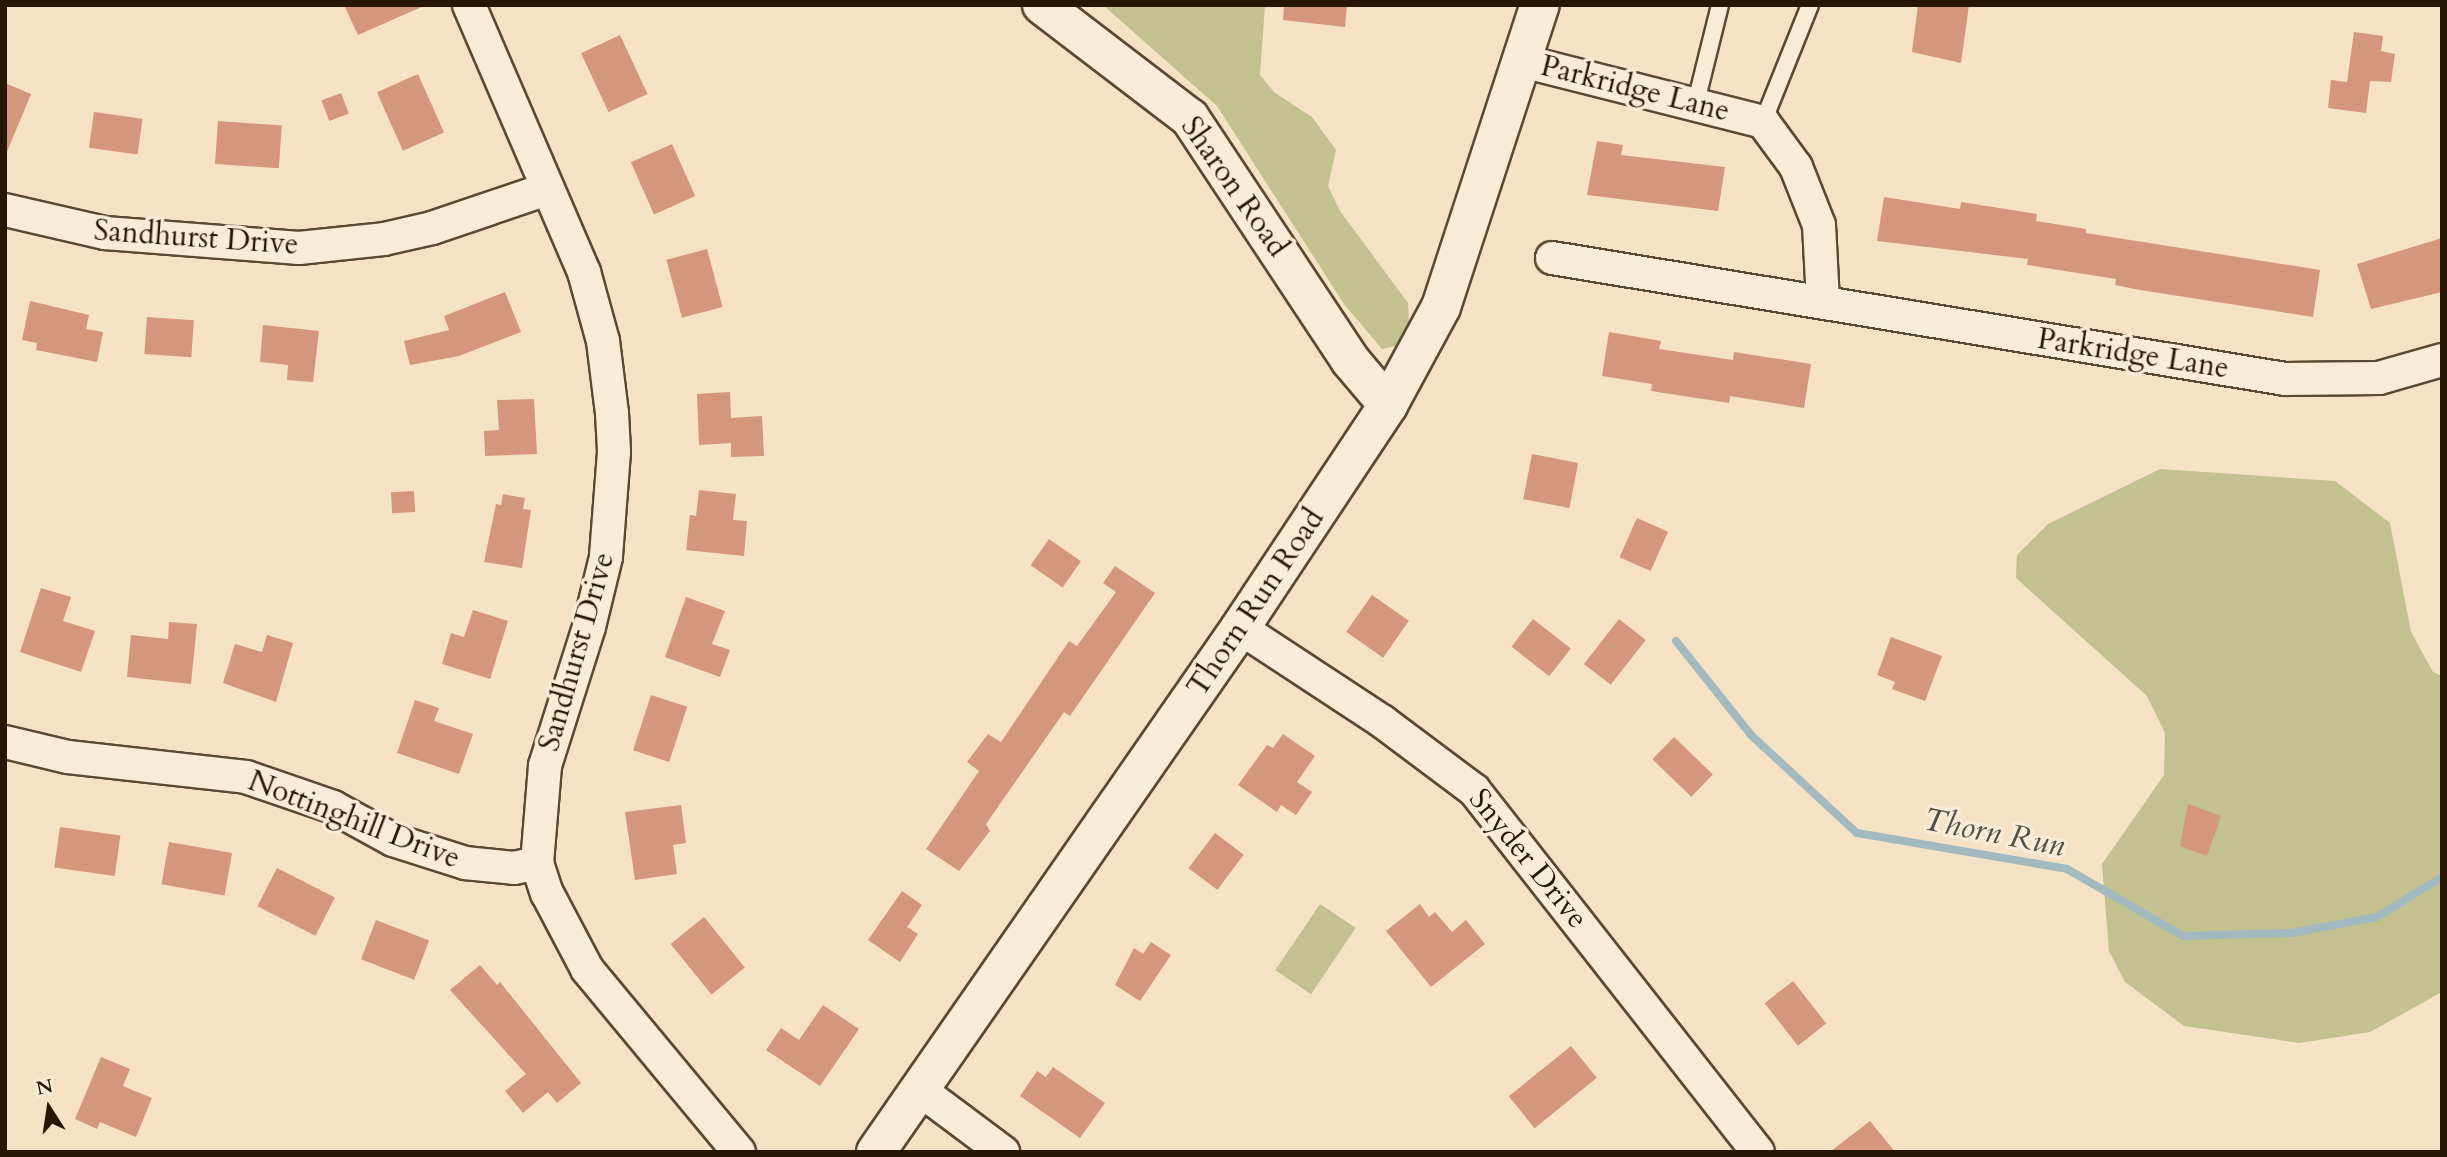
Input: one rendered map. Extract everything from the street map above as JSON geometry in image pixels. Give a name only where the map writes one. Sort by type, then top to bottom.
[{"type":"street","points":[[469,5],[547,189]]},
{"type":"street","name":"Sharon Road","points":[[1042,5],[1190,118],[1349,360],[1388,405]]},
{"type":"street","name":"Thorn Run Road","points":[[876,1152],[1240,628],[1388,405],[1441,307],[1540,5]]},
{"type":"street","name":"Parkridge Lane","points":[[1521,61],[1696,102],[1763,121],[1796,167],[1819,225],[1823,302]]},
{"type":"street","name":"Sandhurst Drive","points":[[5,210],[105,233],[299,248],[342,245],[432,228],[478,216],[547,189],[584,272],[603,341],[614,452],[606,557],[589,627],[545,766],[537,863],[547,894],[587,969],[739,1152]]},
{"type":"street","name":"Parkridge Lane","points":[[1552,258],[2286,379],[2379,378],[2442,360]]},
{"type":"street","name":"Snyder Drive","points":[[1240,628],[1383,722],[1474,790],[1758,1152]]},
{"type":"street","name":"Nottinghill Drive","points":[[5,742],[68,757],[246,777],[333,807],[393,840],[465,863],[514,868],[537,863]]},
{"type":"street","points":[[920,1090],[1003,1152]]},
{"type":"lane","points":[[1696,102],[1720,5]]},
{"type":"lane","points":[[1763,121],[1810,5]]},
{"type":"shaded area","points":[[1103,5],[1265,5],[1260,75],[1274,92],[1312,117],[1336,150],[1328,186],[1340,211],[1408,303],[1409,327],[1400,345],[1382,349],[1344,304],[1217,106]]},
{"type":"shaded area","points":[[2160,469],[2335,481],[2390,523],[2411,632],[2433,672],[2442,676],[2442,992],[2370,1032],[2299,1043],[2184,1026],[2125,982],[2109,951],[2102,864],[2164,775],[2165,733],[2147,696],[2016,578],[2017,555],[2048,524]]},
{"type":"shaded area","points":[[1320,904],[1356,928],[1311,994],[1275,970]]},
{"type":"building","points":[[344,5],[426,5],[358,35]]},
{"type":"building","points":[[1284,5],[1347,5],[1345,27],[1283,20]]},
{"type":"building","points":[[1918,5],[1969,5],[1961,63],[1912,52]]},
{"type":"building","points":[[2354,32],[2383,36],[2381,51],[2395,54],[2391,82],[2370,81],[2366,113],[2328,108],[2331,80],[2347,82]]},
{"type":"building","points":[[620,35],[647,94],[608,112],[581,53]]},
{"type":"building","points":[[418,74],[444,132],[403,151],[377,92]]},
{"type":"building","points":[[5,83],[31,94],[6,154],[5,154]]},
{"type":"building","points":[[341,93],[349,114],[329,121],[321,101]]},
{"type":"building","points":[[94,112],[143,119],[138,154],[89,148]]},
{"type":"building","points":[[218,121],[282,125],[279,168],[215,164]]},
{"type":"building","points":[[1597,141],[1623,145],[1621,155],[1725,167],[1718,211],[1587,195]]},
{"type":"building","points":[[672,144],[695,196],[654,214],[631,162]]},
{"type":"building","points":[[1884,197],[1960,209],[1961,202],[2037,214],[2036,221],[2086,229],[2086,233],[2320,270],[2313,317],[2115,285],[2116,279],[2027,265],[2028,259],[1877,241]]},
{"type":"building","points":[[2442,238],[2442,292],[2371,309],[2357,264]]},
{"type":"building","points":[[707,249],[723,307],[682,318],[666,260]]},
{"type":"building","points":[[505,292],[521,332],[459,356],[410,365],[404,341],[449,330],[444,316]]},
{"type":"building","points":[[30,301],[89,315],[86,329],[103,332],[97,362],[36,350],[37,343],[22,340]]},
{"type":"building","points":[[147,317],[194,320],[191,357],[144,354]]},
{"type":"building","points":[[263,325],[319,331],[313,382],[287,380],[288,365],[260,362]]},
{"type":"building","points":[[1609,332],[1661,341],[1659,349],[1733,360],[1734,352],[1811,364],[1804,408],[1730,396],[1729,403],[1651,391],[1652,384],[1602,376]]},
{"type":"building","points":[[730,392],[731,418],[762,416],[764,456],[731,457],[731,443],[699,445],[697,394]]},
{"type":"building","points":[[534,399],[537,454],[485,456],[484,431],[499,430],[497,400]]},
{"type":"building","points":[[1532,454],[1578,463],[1569,508],[1523,499]]},
{"type":"building","points":[[699,490],[736,494],[733,520],[747,521],[744,556],[686,550],[690,515],[696,516]]},
{"type":"building","points":[[414,491],[415,512],[392,513],[391,492]]},
{"type":"building","points":[[503,494],[525,498],[523,509],[531,510],[522,568],[484,562],[496,504],[501,505]]},
{"type":"building","points":[[1637,518],[1668,532],[1651,571],[1620,557]]},
{"type":"building","points":[[1049,539],[1081,561],[1063,588],[1031,565]]},
{"type":"building","points":[[1115,566],[1155,593],[1070,716],[1064,712],[986,824],[990,831],[959,871],[926,849],[979,771],[967,762],[988,734],[1001,742],[1069,641],[1077,646],[1116,592],[1103,583]]},
{"type":"building","points":[[41,588],[71,597],[63,621],[95,631],[81,672],[20,652]]},
{"type":"building","points":[[1372,595],[1409,621],[1383,658],[1346,632]]},
{"type":"building","points":[[686,597],[725,611],[712,644],[730,650],[720,677],[665,657]]},
{"type":"building","points":[[473,610],[508,621],[490,679],[442,664],[451,633],[464,637]]},
{"type":"building","points":[[1533,619],[1571,649],[1549,676],[1511,647]]},
{"type":"building","points":[[1619,619],[1646,640],[1611,685],[1584,664]]},
{"type":"building","points":[[169,622],[197,624],[191,684],[127,677],[131,635],[168,639]]},
{"type":"building","points":[[267,635],[293,643],[276,702],[223,683],[235,644],[262,652]]},
{"type":"building","points":[[1891,637],[1942,656],[1925,701],[1892,689],[1895,682],[1877,675]]},
{"type":"building","points":[[651,695],[687,707],[669,762],[633,750]]},
{"type":"building","points":[[415,700],[439,708],[434,721],[473,734],[459,774],[397,753]]},
{"type":"building","points":[[1283,734],[1315,756],[1297,782],[1312,792],[1296,815],[1281,805],[1277,812],[1238,785],[1267,745],[1273,748]]},
{"type":"building","points":[[1674,737],[1713,775],[1691,797],[1652,759]]},
{"type":"building","points":[[2188,804],[2221,816],[2207,856],[2180,846]]},
{"type":"building","points":[[681,805],[686,843],[673,845],[677,874],[635,880],[625,812]]},
{"type":"building","points":[[60,827],[120,835],[115,876],[54,868]]},
{"type":"building","points":[[1215,833],[1244,855],[1217,890],[1189,868]]},
{"type":"building","points":[[169,842],[232,853],[225,895],[162,884]]},
{"type":"building","points":[[277,868],[335,898],[315,936],[257,906]]},
{"type":"building","points":[[902,891],[922,905],[907,927],[918,934],[900,962],[868,940]]},
{"type":"building","points":[[1420,904],[1429,917],[1435,912],[1452,932],[1466,920],[1485,944],[1431,987],[1386,931]]},
{"type":"building","points":[[704,917],[745,968],[711,995],[671,944]]},
{"type":"building","points":[[376,920],[429,940],[414,980],[361,959]]},
{"type":"building","points":[[1151,942],[1171,955],[1140,1001],[1115,985],[1134,948],[1143,954]]},
{"type":"building","points":[[480,965],[497,985],[500,982],[581,1083],[557,1103],[548,1092],[523,1113],[505,1091],[526,1074],[450,990]]},
{"type":"building","points":[[1793,981],[1826,1024],[1798,1046],[1765,1003]]},
{"type":"building","points":[[823,1005],[859,1029],[820,1086],[766,1050],[781,1028],[799,1040]]},
{"type":"building","points":[[1571,1046],[1597,1078],[1535,1128],[1509,1096]]},
{"type":"building","points":[[101,1057],[130,1069],[123,1086],[152,1098],[136,1137],[100,1122],[97,1129],[75,1119]]},
{"type":"building","points":[[1053,1067],[1105,1103],[1080,1138],[1020,1096],[1037,1071],[1046,1077]]},
{"type":"building","points":[[1870,1121],[1895,1152],[1830,1152]]},
{"type":"waterway","name":"Thorn Run","points":[[1676,641],[1751,735],[1857,833],[2067,869],[2183,936],[2292,933],[2377,917],[2442,877]]}]
